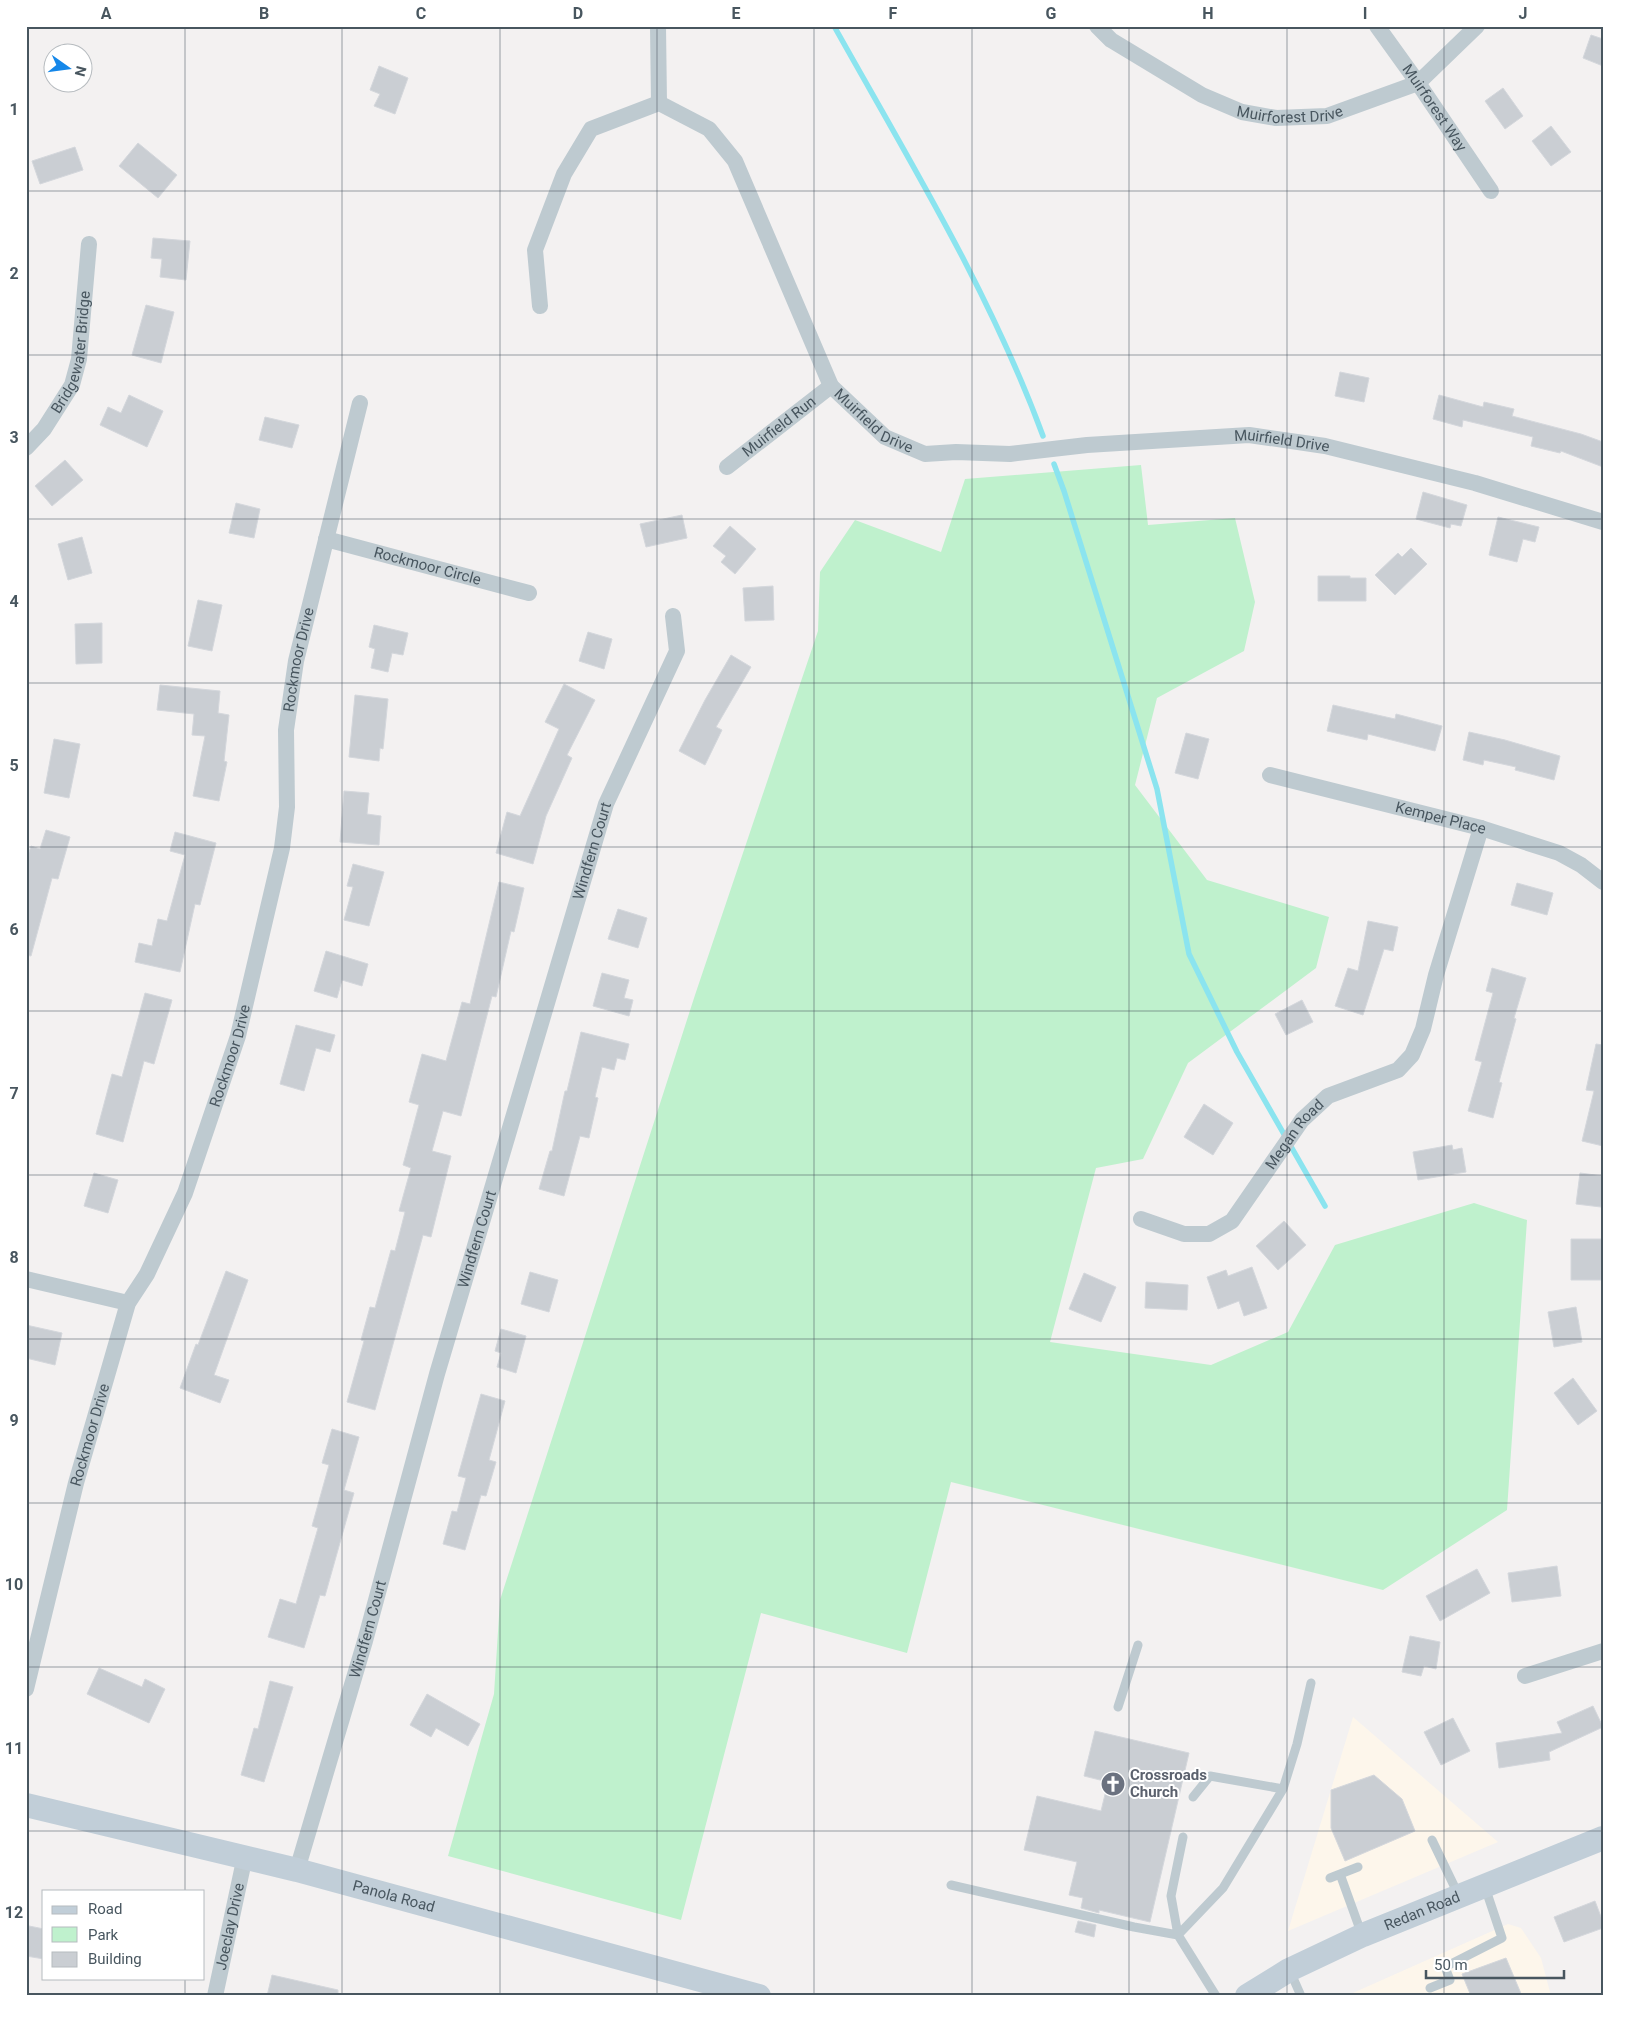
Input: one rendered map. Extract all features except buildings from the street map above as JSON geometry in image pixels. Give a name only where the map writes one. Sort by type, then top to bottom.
[{"type":"main road","name":"Panola Road","points":[[26,1805],[245,1856],[759,1996]]},
{"type":"main road","name":"Redan Road","points":[[1247,1996],[1289,1970],[1362,1935],[1603,1838]]},
{"type":"main road","points":[[1275,1996],[1289,1970]]},
{"type":"street","points":[[540,306],[535,250],[564,174],[591,129],[659,103],[658,26]]},
{"type":"street","name":"Muirforest Drive","points":[[1097,26],[1111,40],[1202,95],[1242,112],[1276,118],[1326,116],[1418,83],[1477,26]]},
{"type":"street","name":"Muirforest Way","points":[[1376,26],[1418,83],[1491,191]]},
{"type":"street","name":"Muirfield Drive","points":[[659,103],[709,129],[735,161],[831,386],[885,437],[925,454],[956,452],[1010,454],[1087,444],[1249,435],[1324,446],[1475,483],[1603,522]]},
{"type":"street","name":"Bridgewater Bridge","points":[[26,448],[44,429],[72,385],[79,359],[89,244]]},
{"type":"street","name":"Muirfield Run","points":[[727,467],[831,386]]},
{"type":"street","name":"Rockmoor Drive","points":[[26,1690],[76,1483],[128,1303],[146,1274],[185,1193],[238,1036],[282,848],[287,807],[288,720],[296,661],[360,403]]},
{"type":"street","name":"Rockmoor Circle","points":[[326,539],[529,593]]},
{"type":"street","name":"Windfern Court","points":[[297,1870],[365,1641],[437,1374],[606,804],[677,651],[673,616]]},
{"type":"street","name":"Kemper Place","points":[[1270,775],[1481,828],[1559,854],[1581,865],[1603,882]]},
{"type":"street","name":"Megan Road","points":[[1141,1219],[1184,1234],[1209,1234],[1232,1221],[1302,1120],[1328,1096],[1398,1070],[1412,1055],[1423,1029],[1436,975],[1481,828]]},
{"type":"street","points":[[26,1278],[128,1303]]},
{"type":"street","points":[[1525,1676],[1603,1651]]},
{"type":"street","name":"Joeclay Drive","points":[[215,1996],[245,1856]]},
{"type":"lane","points":[[1118,1707],[1138,1645]]},
{"type":"lane","points":[[1178,1935],[1223,1888],[1282,1789],[1297,1744],[1311,1684]]},
{"type":"lane","points":[[1194,1797],[1210,1776],[1282,1789]]},
{"type":"lane","points":[[1183,1837],[1171,1896],[1178,1935],[1216,1996]]},
{"type":"lane","points":[[1432,1840],[1460,1896]]},
{"type":"lane","points":[[1330,1878],[1358,1867]]},
{"type":"lane","points":[[1340,1874],[1362,1935]]},
{"type":"lane","points":[[951,1886],[1178,1935]]},
{"type":"lane","points":[[1430,1988],[1450,1980],[1445,1967],[1502,1938],[1484,1886]]},
{"type":"lane","points":[[1289,1970],[1301,1996]]},
{"type":"shaded area","points":[[1353,1717],[1498,1842],[1288,1931]]},
{"type":"shaded area","points":[[1508,1924],[1521,1928],[1541,1958],[1551,1996],[1346,1996]]},
{"type":"green space","points":[[1141,465],[1148,525],[1235,518],[1255,602],[1244,651],[1157,698],[1135,785],[1207,880],[1329,917],[1316,968],[1188,1063],[1143,1159],[1096,1168],[1050,1342],[1211,1365],[1288,1332],[1335,1245],[1474,1203],[1527,1220],[1507,1510],[1383,1590],[951,1482],[907,1653],[761,1613],[681,1920],[448,1856],[494,1694],[500,1600],[695,995],[818,631],[820,572],[855,520],[941,552],[965,479]]},
{"type":"waterway","points":[[834,26],[947,227],[973,278],[999,330],[1043,436]]},
{"type":"waterway","points":[[1054,464],[1157,789],[1189,954],[1237,1052],[1325,1206]]},
{"type":"place","name":"Crossroads Church","points":[[1113,1784]]}]
